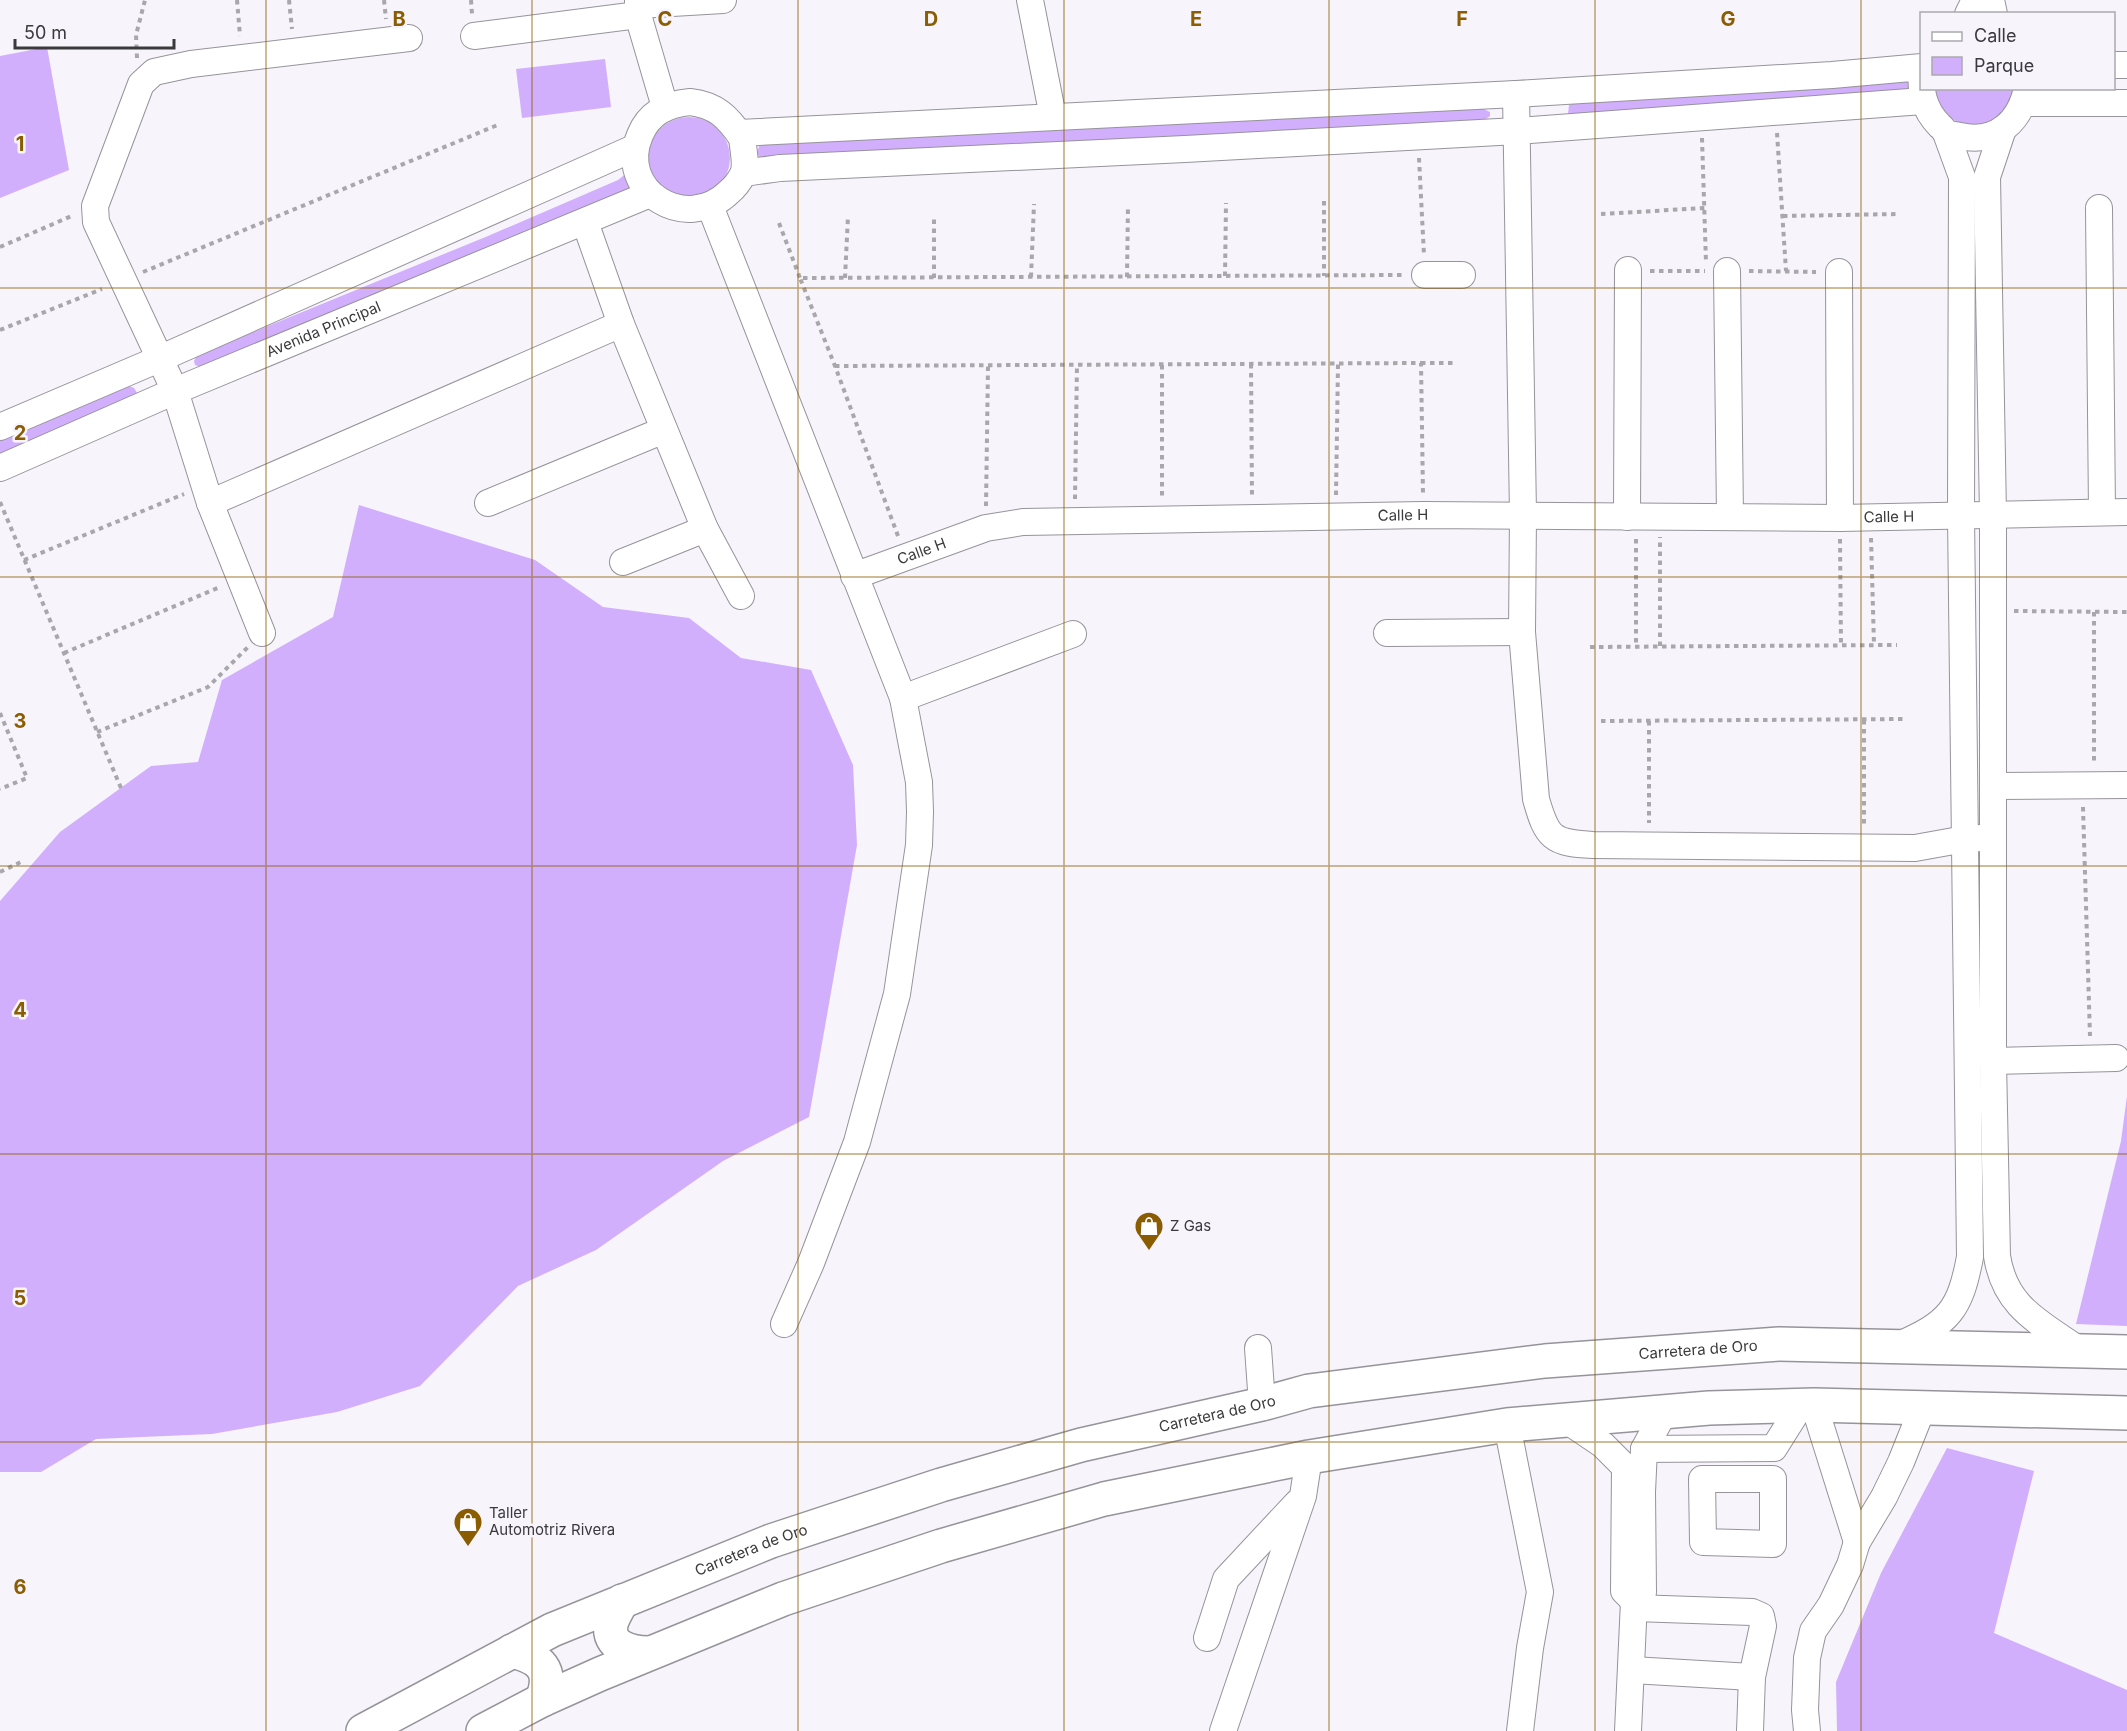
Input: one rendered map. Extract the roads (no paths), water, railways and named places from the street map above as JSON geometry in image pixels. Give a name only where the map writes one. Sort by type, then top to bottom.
[{"type":"highway","name":"Carretera de Oro","points":[[363,1731],[552,1630],[771,1541],[941,1485],[1081,1445],[1309,1392],[1545,1361],[1779,1344],[2127,1352]]},
{"type":"highway","points":[[483,1731],[542,1700],[648,1653],[783,1599],[941,1546],[1104,1499],[1309,1456],[1507,1425],[1709,1408],[1807,1405],[2127,1413]]},
{"type":"highway","points":[[622,1601],[612,1622],[610,1631],[613,1638],[622,1648],[631,1653],[648,1653]]},
{"type":"highway","points":[[512,1651],[528,1655],[543,1666],[546,1691],[542,1700]]},
{"type":"street","points":[[474,36],[638,7],[723,0]]},
{"type":"street","points":[[1030,0],[1053,117]]},
{"type":"street","points":[[638,7],[665,107]]},
{"type":"street","points":[[262,633],[207,494],[175,391],[96,222],[95,206],[141,84],[154,72],[242,58],[409,38]]},
{"type":"street","points":[[739,133],[1516,94],[1832,75],[1920,67]]},
{"type":"street","points":[[1899,1345],[1929,1332],[1952,1312],[1964,1286],[1970,1257],[1961,516],[1962,177],[1947,133],[1932,118],[1923,101],[1921,90]]},
{"type":"street","points":[[1516,94],[1523,514],[1522,632],[1536,799],[1543,822],[1552,836],[1568,844],[1864,848],[1915,848],[1965,839],[1994,837]]},
{"type":"street","points":[[1947,133],[1971,138],[1988,136],[2003,129],[2015,118],[2025,96],[2127,103]]},
{"type":"street","points":[[744,173],[780,168],[1517,131],[1923,101]]},
{"type":"street","points":[[690,102],[703,104],[726,116],[739,133],[742,138],[744,173],[733,188],[710,206],[684,210],[671,206],[650,194],[640,179],[634,148],[644,125],[665,107],[690,102]]},
{"type":"street","points":[[2003,129],[1987,177],[1993,515],[1993,1061],[1997,1256],[2000,1274],[2007,1290],[2021,1308],[2079,1350]]},
{"type":"street","points":[[0,427],[159,359],[634,148]]},
{"type":"street","name":"Avenida Principal","points":[[0,468],[175,391],[650,194]]},
{"type":"street","points":[[710,206],[903,698],[919,782],[919,845],[897,994],[857,1142],[811,1263],[784,1324]]},
{"type":"street","points":[[2099,208],[2102,512]]},
{"type":"street","points":[[585,222],[621,324],[705,529],[741,596]]},
{"type":"street","points":[[1628,270],[1641,516]]},
{"type":"street","points":[[1717,271],[1730,516]]},
{"type":"street","points":[[1839,272],[1840,518]]},
{"type":"street","points":[[1425,275],[1462,275]]},
{"type":"street","points":[[207,494],[621,324]]},
{"type":"street","points":[[488,503],[664,430]]},
{"type":"street","name":"Calle H","points":[[854,576],[986,528],[1023,522],[1523,514],[1840,518],[2127,512]]},
{"type":"street","points":[[623,562],[705,529]]},
{"type":"street","points":[[1388,633],[1522,632]]},
{"type":"street","points":[[903,698],[1073,634]]},
{"type":"street","points":[[1994,786],[2127,785]]},
{"type":"street","points":[[1993,1061],[2116,1058]]},
{"type":"street","points":[[1258,1348],[1262,1404]]},
{"type":"street","points":[[1709,1408],[1702,1479],[1703,1542],[1773,1544],[1774,1448],[1807,1405]]},
{"type":"street","points":[[1807,1405],[1857,1542]]},
{"type":"street","points":[[1807,1731],[1805,1710],[1807,1658],[1813,1631],[1831,1605],[1850,1565],[1857,1542],[1884,1497],[1901,1462],[1923,1407]]},
{"type":"street","points":[[1628,1731],[1644,1449],[1665,1411]]},
{"type":"street","points":[[1566,1420],[1603,1445],[1625,1467],[1634,1598]]},
{"type":"street","points":[[1507,1425],[1540,1592],[1530,1648],[1520,1731]]},
{"type":"street","points":[[1644,1449],[1774,1448]]},
{"type":"street","points":[[1223,1731],[1303,1496],[1309,1456]]},
{"type":"street","points":[[1702,1479],[1773,1479]]},
{"type":"street","points":[[1207,1638],[1226,1579],[1303,1496]]},
{"type":"street","points":[[1634,1598],[1752,1612],[1761,1616],[1762,1626],[1752,1677],[1750,1731]]},
{"type":"street","points":[[1632,1670],[1752,1677]]},
{"type":"place","name":"Z Gas","points":[[1149,1252]]},
{"type":"place","name":"Taller Automotriz Rivera","points":[[468,1548]]}]
